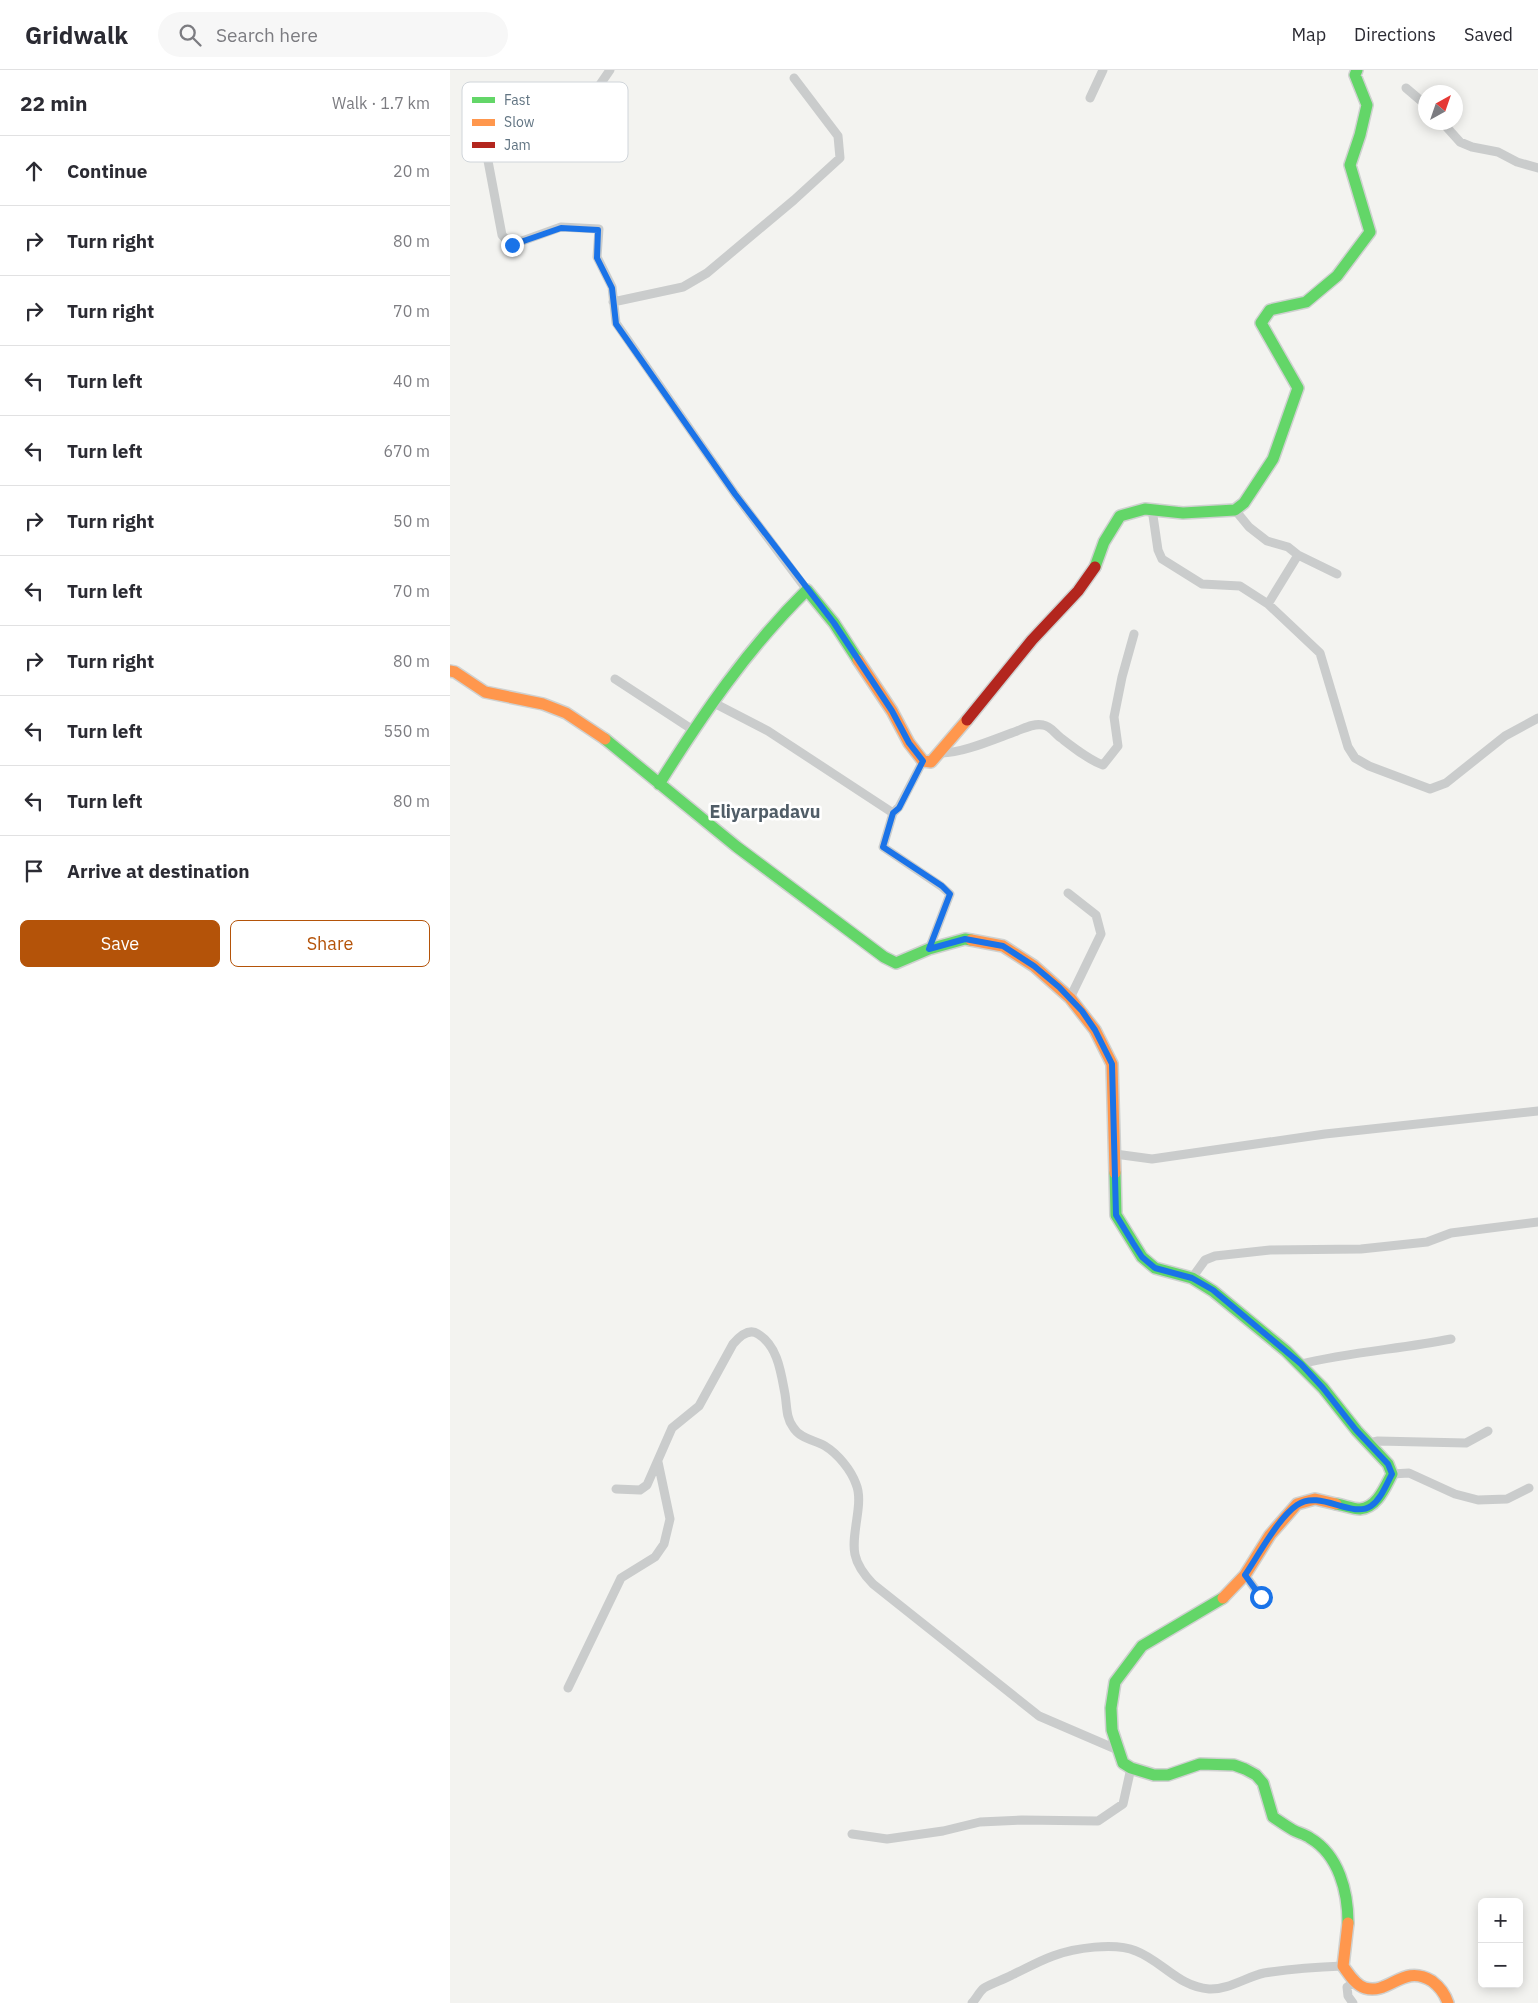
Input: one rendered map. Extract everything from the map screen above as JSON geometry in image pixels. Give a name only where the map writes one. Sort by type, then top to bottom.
[{"type":"main road","points":[[659,784],[692,730],[712,702],[779,616],[807,590],[834,623],[892,711],[909,743],[923,761],[930,762],[940,753],[1032,640],[1078,591],[1094,566],[1104,542],[1120,516],[1130,512],[1152,509],[1183,514],[1236,510],[1244,503],[1273,459],[1298,388],[1262,323],[1270,310],[1306,302],[1337,276],[1370,232],[1350,165],[1367,105],[1354,75],[1357,70]]},
{"type":"main road","points":[[450,671],[455,672],[485,692],[543,704],[566,713],[595,731],[745,853],[884,957],[896,962],[929,949],[965,939],[1003,946],[1034,966],[1070,998],[1095,1030],[1112,1064],[1116,1215],[1142,1257],[1155,1268],[1192,1278],[1213,1290],[1240,1311],[1301,1364],[1388,1464],[1392,1474],[1380,1495],[1370,1506],[1360,1509],[1315,1499],[1297,1504],[1270,1535],[1245,1575],[1221,1600],[1142,1646],[1115,1682],[1111,1708],[1112,1730],[1118,1750],[1123,1762],[1131,1768],[1154,1775],[1168,1775],[1200,1764],[1214,1763],[1234,1765],[1256,1775],[1262,1783],[1273,1817],[1293,1830],[1311,1838],[1328,1853],[1334,1862],[1340,1876],[1348,1921],[1343,1966],[1355,1982],[1364,1988],[1373,1989],[1404,1975],[1419,1974],[1432,1981],[1444,1991],[1448,2003]]},
{"type":"street","points":[[602,82],[610,70]]},
{"type":"street","points":[[1090,98],[1103,70]]},
{"type":"street","points":[[613,302],[683,287],[707,273],[794,200],[840,158],[838,136],[794,78]]},
{"type":"street","points":[[1406,88],[1418,98]]},
{"type":"street","points":[[1449,130],[1460,142],[1472,147],[1498,152],[1517,162],[1538,168]]},
{"type":"street","points":[[488,162],[502,235],[512,245],[561,228],[598,230],[597,258],[612,288],[616,324],[735,494],[807,590]]},
{"type":"street","points":[[1152,509],[1158,550],[1162,560],[1202,584],[1240,586],[1268,604],[1320,653],[1348,747],[1355,758],[1369,766],[1430,789],[1446,783],[1505,736],[1538,718]]},
{"type":"street","points":[[1236,510],[1249,527],[1266,541],[1288,547],[1298,555],[1337,574]]},
{"type":"street","points":[[1268,604],[1298,555]]},
{"type":"street","points":[[940,753],[947,753],[983,743],[1034,724],[1050,727],[1060,738],[1103,765],[1118,746],[1114,718],[1122,677],[1134,634]]},
{"type":"street","points":[[615,680],[692,730]]},
{"type":"street","points":[[712,702],[768,731],[893,813]]},
{"type":"street","points":[[923,761],[899,808],[893,813],[883,847],[942,886],[950,894],[929,949]]},
{"type":"street","points":[[1068,892],[1096,915],[1101,934],[1070,998]]},
{"type":"street","points":[[1115,1154],[1152,1159],[1325,1134],[1538,1111]]},
{"type":"street","points":[[1192,1278],[1205,1260],[1215,1256],[1270,1250],[1361,1249],[1427,1242],[1451,1233],[1538,1222]]},
{"type":"street","points":[[616,1489],[640,1490],[646,1485],[672,1428],[699,1406],[733,1344],[739,1337],[746,1333],[756,1332],[767,1340],[776,1353],[787,1413],[793,1427],[800,1435],[826,1446],[841,1459],[857,1484],[859,1503],[853,1553],[861,1571],[873,1584],[1040,1716],[1118,1750]]},
{"type":"street","points":[[1301,1364],[1344,1355],[1451,1339]]},
{"type":"street","points":[[1369,1443],[1378,1440],[1466,1443],[1488,1431]]},
{"type":"street","points":[[568,1688],[622,1578],[656,1557],[664,1544],[670,1519],[658,1462]]},
{"type":"street","points":[[1392,1474],[1409,1473],[1455,1494],[1478,1500],[1507,1499],[1529,1488]]},
{"type":"street","points":[[1245,1575],[1261,1597]]},
{"type":"street","points":[[852,1834],[887,1839],[943,1831],[980,1822],[1022,1820],[1098,1821],[1123,1804],[1131,1768]]},
{"type":"street","points":[[972,2003],[984,1989],[1055,1955],[1107,1946],[1134,1950],[1155,1960],[1166,1970],[1185,1982],[1209,1989],[1221,1988],[1262,1974],[1309,1967],[1343,1966]]},
{"type":"street","points":[[1353,2003],[1348,1996],[1347,1987],[1355,1982]]},
{"type":"traffic: fast","points":[[1095,567],[1104,542],[1120,516],[1145,509],[1183,513],[1235,510],[1244,503],[1273,459],[1298,388],[1261,323],[1270,310],[1306,302],[1337,276],[1370,232],[1350,165],[1367,105],[1355,75],[1357,70]]},
{"type":"traffic: fast","points":[[659,784],[727,682],[765,635],[807,590],[834,623],[858,660]]},
{"type":"traffic: fast","points":[[605,739],[737,847],[884,957],[896,963],[929,949],[965,939],[971,940]]},
{"type":"traffic: fast","points":[[1115,1173],[1116,1215],[1142,1257],[1155,1268],[1192,1278],[1213,1291],[1286,1351],[1323,1388],[1357,1431],[1388,1464],[1392,1474],[1380,1496],[1371,1505],[1360,1509],[1336,1504]]},
{"type":"traffic: fast","points":[[1223,1598],[1142,1646],[1115,1682],[1111,1708],[1112,1730],[1123,1763],[1131,1768],[1154,1775],[1168,1775],[1200,1764],[1234,1765],[1256,1775],[1263,1783],[1273,1817],[1320,1845],[1335,1864],[1344,1887],[1348,1923]]},
{"type":"traffic: slow","points":[[858,660],[892,711],[909,743],[923,761],[931,762],[967,720]]},
{"type":"traffic: slow","points":[[450,671],[455,672],[485,692],[543,704],[566,713],[605,739]]},
{"type":"traffic: slow","points":[[971,940],[1003,946],[1034,966],[1070,998],[1095,1030],[1112,1064],[1115,1173]]},
{"type":"traffic: slow","points":[[1223,1598],[1245,1575],[1270,1535],[1297,1504],[1315,1499],[1336,1504]]},
{"type":"traffic: slow","points":[[1348,1923],[1343,1966],[1358,1984],[1365,1988],[1374,1989],[1405,1977],[1413,1975],[1422,1976],[1437,1986],[1444,1994],[1448,2003]]},
{"type":"traffic: jam","points":[[967,720],[1032,640],[1078,591],[1095,567]]},
{"type":"district","name":"Eliyarpadavu","points":[[765,812]]},
{"type":"route","points":[[512,245],[561,228],[598,230],[597,258],[612,288],[616,324],[735,494],[834,623],[892,711],[909,743],[923,761],[899,808],[893,813],[883,847],[942,886],[950,894],[929,949],[965,939],[1003,946],[1034,966],[1059,987],[1082,1011],[1095,1030],[1112,1064],[1116,1215],[1142,1257],[1155,1268],[1192,1278],[1213,1290],[1240,1311],[1301,1364],[1323,1388],[1356,1430],[1388,1464],[1392,1474],[1380,1495],[1370,1506],[1360,1509],[1315,1499],[1297,1504],[1270,1535],[1245,1575],[1261,1597]]}]
